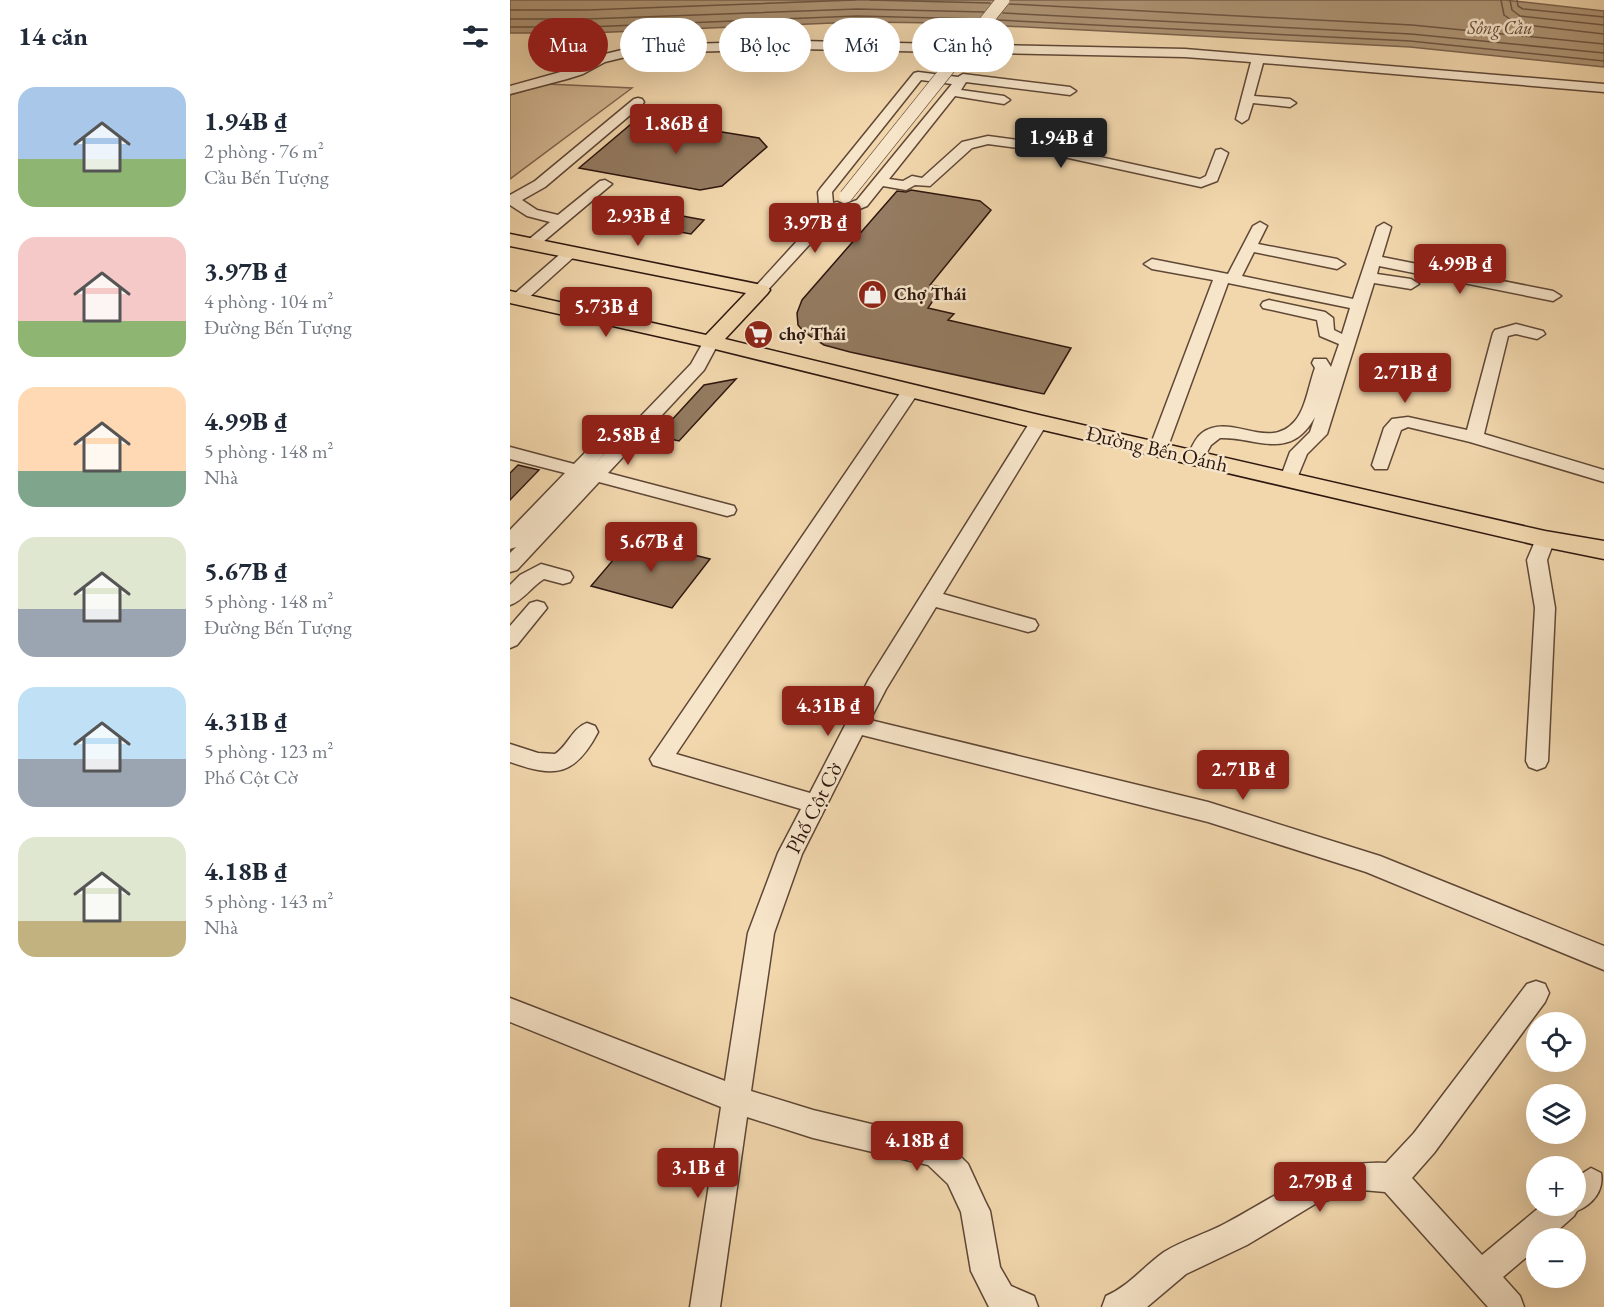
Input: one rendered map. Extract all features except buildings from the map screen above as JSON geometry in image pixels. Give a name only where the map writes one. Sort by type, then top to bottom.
[{"type":"main road","points":[[510,240],[760,290]]},
{"type":"main road","points":[[711,342],[760,290]]},
{"type":"main road","name":"Đường Bến Oánh","points":[[514,298],[711,342],[1039,422],[1604,550]]},
{"type":"street","points":[[760,290],[846,196],[1003,0]]},
{"type":"street","points":[[510,90],[579,71],[601,59],[658,47],[798,45],[912,61]]},
{"type":"street","points":[[1014,50],[1133,51],[1258,59],[1604,88]]},
{"type":"street","points":[[1242,119],[1258,59]]},
{"type":"street","points":[[827,217],[825,192],[923,72]]},
{"type":"street","points":[[948,72],[962,79],[1070,91]]},
{"type":"street","points":[[827,217],[862,203],[968,72]]},
{"type":"street","points":[[952,92],[1004,100]]},
{"type":"street","points":[[1248,99],[1290,102]]},
{"type":"street","points":[[561,220],[532,213],[511,200],[540,184],[638,102]]},
{"type":"street","points":[[880,181],[906,186],[912,180],[925,183],[967,145],[988,140],[1032,146],[1201,183],[1212,178],[1221,153]]},
{"type":"street","points":[[531,244],[605,184]]},
{"type":"street","points":[[1158,449],[1227,278],[1250,247],[1260,226]]},
{"type":"street","points":[[1289,479],[1299,452],[1318,434],[1384,227]]},
{"type":"street","points":[[1250,247],[1337,264]]},
{"type":"street","points":[[514,298],[571,252]]},
{"type":"street","points":[[1373,260],[1553,296]]},
{"type":"street","points":[[1152,264],[1361,304]]},
{"type":"street","points":[[1368,277],[1411,285]]},
{"type":"street","points":[[1269,305],[1319,315],[1325,318],[1326,333],[1348,342]]},
{"type":"street","points":[[1474,437],[1501,333],[1516,329],[1537,334]]},
{"type":"street","points":[[510,565],[586,474],[698,366],[711,342]]},
{"type":"street","points":[[1196,458],[1209,436],[1217,432],[1267,440],[1291,434],[1301,426],[1307,416],[1323,369],[1320,363]]},
{"type":"street","points":[[816,804],[661,759],[911,390]]},
{"type":"street","name":"Phố Cột Cờ","points":[[705,1307],[761,933],[790,853],[877,686],[1039,422]]},
{"type":"street","points":[[1381,465],[1393,428],[1398,423],[1408,422],[1474,437],[1604,476]]},
{"type":"street","points":[[510,453],[727,510]]},
{"type":"street","points":[[510,542],[519,522],[586,474]]},
{"type":"street","points":[[1537,761],[1545,608],[1537,560],[1545,538]]},
{"type":"street","points":[[510,598],[527,580],[541,571],[563,577]]},
{"type":"street","points":[[931,598],[1028,625]]},
{"type":"street","points":[[510,640],[537,608]]},
{"type":"street","points":[[857,725],[1208,812],[1371,863],[1604,958]]},
{"type":"street","points":[[510,753],[542,764],[553,764],[566,759],[587,732]]},
{"type":"street","points":[[1392,1178],[1424,1143],[1536,993]]},
{"type":"street","points":[[510,1010],[737,1099],[813,1124],[936,1152],[958,1174],[975,1211],[986,1271],[1000,1298],[1023,1307]]},
{"type":"street","points":[[1117,1307],[1128,1303],[1175,1263],[1236,1234],[1309,1191],[1362,1176],[1392,1178],[1509,1307]]},
{"type":"street","points":[[1480,1276],[1552,1216]]},
{"type":"shaded area","points":[[547,84],[632,88],[510,179],[510,95]]},
{"type":"water","name":"Sông Cầu","points":[[510,0],[1505,0],[1604,11],[1604,67],[1410,47],[1014,26],[1014,18],[912,18],[912,23],[900,22],[900,18],[823,18],[823,23],[811,24],[811,18],[719,18],[719,28],[707,28],[707,18],[620,18],[620,32],[608,32],[608,18],[528,18],[528,33],[510,33]]},
{"type":"place","name":"Chợ Thái","points":[[873,294]]},
{"type":"place","name":"chợ Thái","points":[[758,334]]}]
